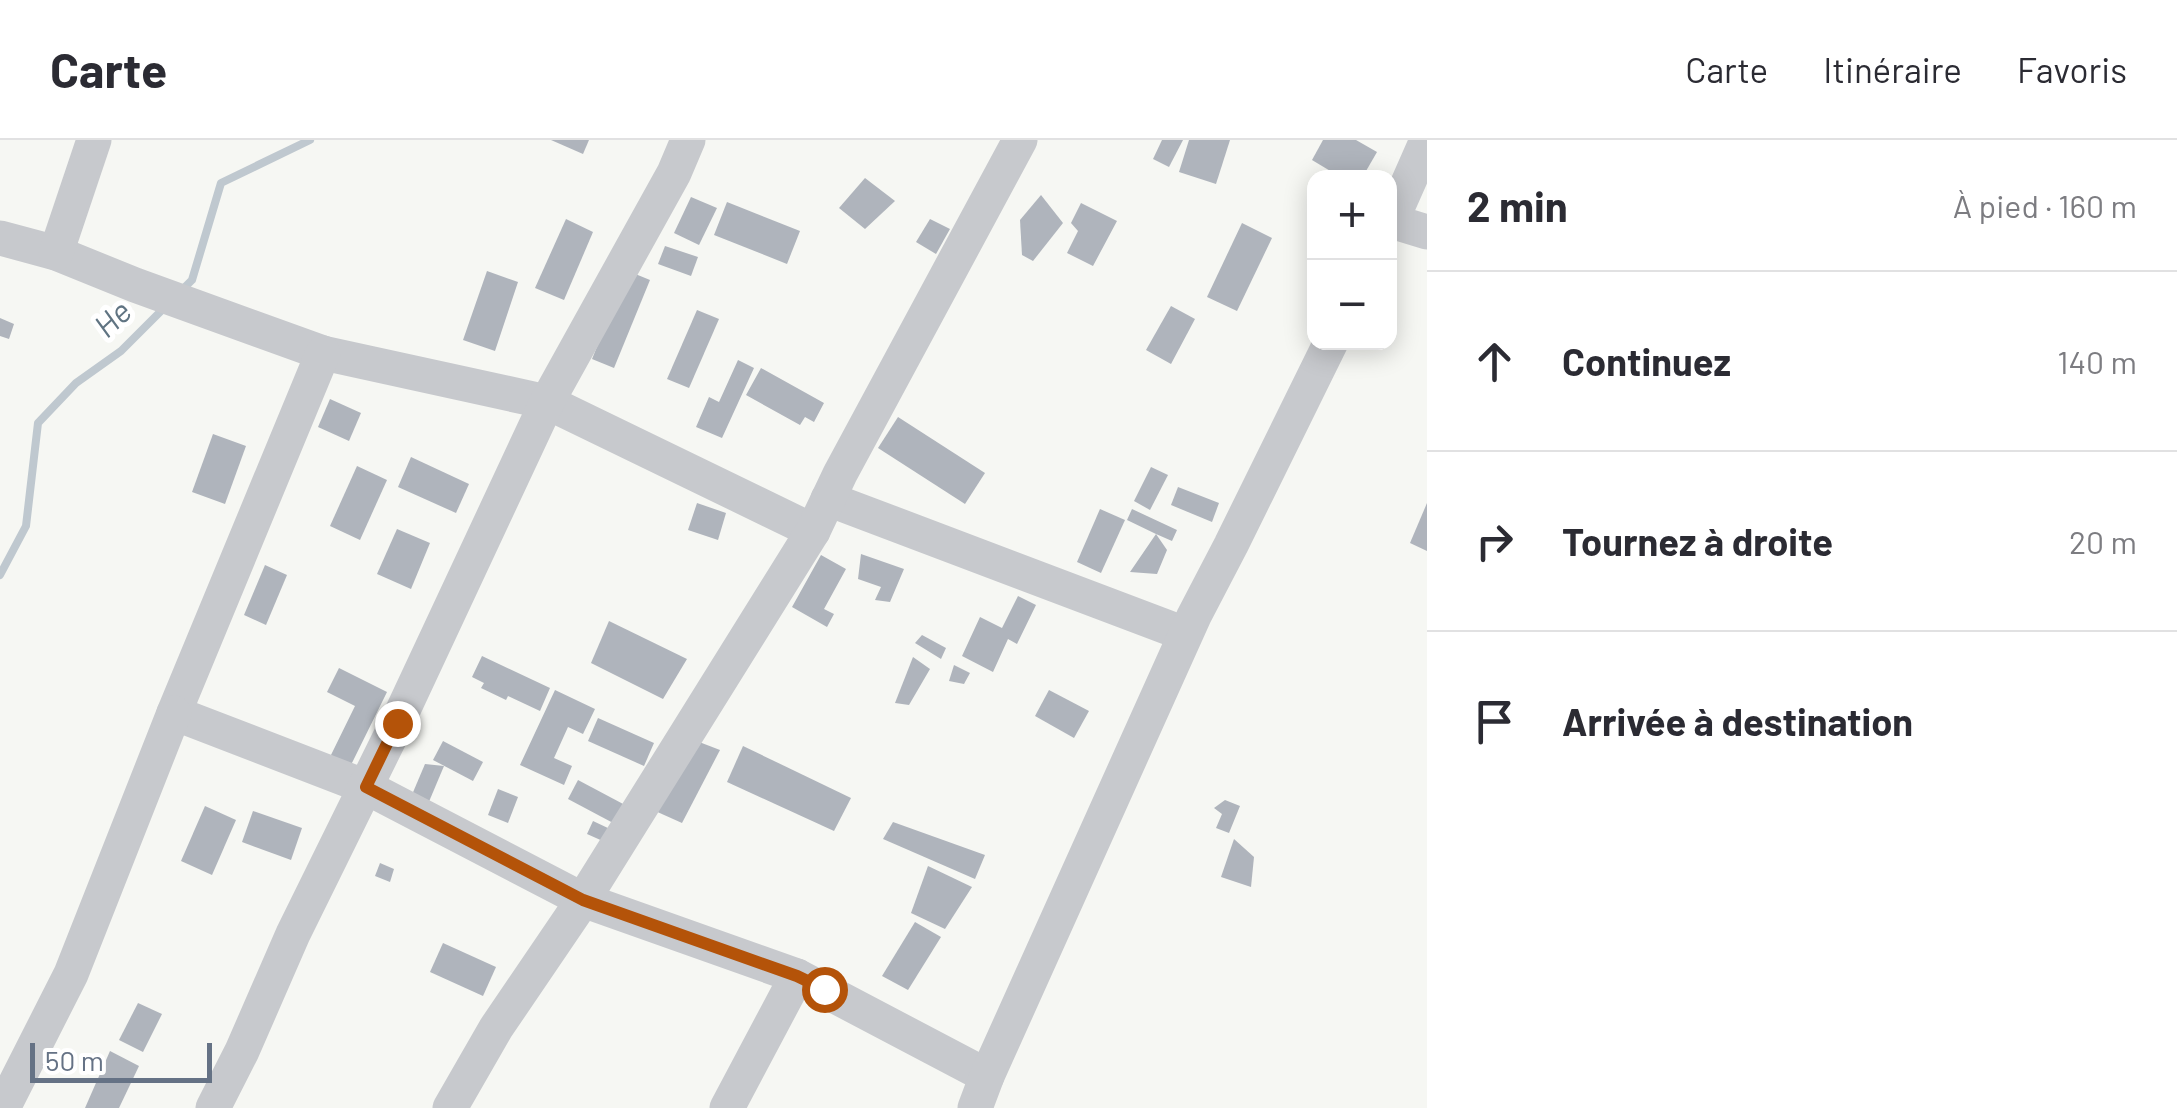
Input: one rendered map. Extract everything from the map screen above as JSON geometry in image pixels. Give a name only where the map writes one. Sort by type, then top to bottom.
[{"type":"street","points":[[56,253],[94,140]]},
{"type":"street","points":[[213,1108],[546,402],[674,173],[688,140]]},
{"type":"street","points":[[450,1108],[496,1028],[583,900],[813,531],[1020,140]]},
{"type":"street","points":[[1397,207],[1427,140]]},
{"type":"street","points":[[1397,225],[1427,232]]},
{"type":"street","points":[[0,238],[56,253],[323,352],[546,402],[813,531]]},
{"type":"street","points":[[174,713],[366,787],[583,900],[797,976],[981,1092],[1186,634],[1327,350]]},
{"type":"street","points":[[3,1108],[71,974],[323,352]]},
{"type":"street","points":[[828,499],[1186,634]]},
{"type":"street","points":[[727,1108],[797,976]]},
{"type":"building","points":[[551,140],[589,140],[583,154]]},
{"type":"building","points":[[1162,140],[1183,140],[1169,167],[1153,159]]},
{"type":"building","points":[[1189,140],[1230,140],[1216,184],[1179,172]]},
{"type":"building","points":[[1323,140],[1356,140],[1377,152],[1367,170],[1329,170],[1312,160]]},
{"type":"building","points":[[865,178],[895,201],[865,229],[839,208]]},
{"type":"building","points":[[1041,195],[1063,223],[1033,261],[1022,255],[1020,220]]},
{"type":"building","points":[[691,197],[717,208],[699,245],[674,233]]},
{"type":"building","points":[[727,202],[800,231],[787,264],[714,235]]},
{"type":"building","points":[[1081,203],[1117,221],[1093,266],[1067,253],[1078,231],[1071,223]]},
{"type":"building","points":[[566,219],[593,232],[564,300],[535,288]]},
{"type":"building","points":[[930,219],[950,229],[936,254],[916,242]]},
{"type":"building","points":[[1242,223],[1272,238],[1237,311],[1207,297]]},
{"type":"building","points":[[665,246],[698,257],[691,276],[658,264]]},
{"type":"building","points":[[487,271],[518,282],[495,351],[463,340]]},
{"type":"building","points":[[628,271],[650,280],[614,368],[592,359]]},
{"type":"building","points":[[1171,306],[1195,319],[1171,364],[1146,350]]},
{"type":"building","points":[[697,310],[719,319],[689,388],[667,379]]},
{"type":"building","points":[[0,318],[14,324],[9,339],[0,336]]},
{"type":"building","points":[[738,360],[754,368],[722,438],[696,427],[709,397],[719,402]]},
{"type":"building","points":[[761,368],[824,403],[814,422],[805,417],[800,425],[746,395]]},
{"type":"building","points":[[330,399],[361,413],[349,441],[318,427]]},
{"type":"building","points":[[898,417],[985,473],[965,504],[878,448]]},
{"type":"building","points":[[213,434],[246,446],[225,504],[192,492]]},
{"type":"building","points":[[411,457],[469,484],[456,513],[398,487]]},
{"type":"building","points":[[357,466],[387,480],[360,540],[330,526]]},
{"type":"building","points":[[1151,467],[1168,475],[1150,510],[1134,501]]},
{"type":"building","points":[[1178,487],[1219,503],[1212,522],[1171,505]]},
{"type":"building","points":[[697,503],[726,513],[718,540],[688,530]]},
{"type":"building","points":[[1427,503],[1427,551],[1410,543]]},
{"type":"building","points":[[1100,509],[1125,520],[1101,573],[1077,562]]},
{"type":"building","points":[[1132,509],[1177,530],[1172,541],[1127,520]]},
{"type":"building","points":[[397,529],[430,543],[411,589],[377,574]]},
{"type":"building","points":[[1156,534],[1167,550],[1157,574],[1130,572]]},
{"type":"building","points":[[861,554],[904,569],[890,602],[875,600],[881,587],[858,579]]},
{"type":"building","points":[[821,555],[846,569],[824,609],[834,614],[827,627],[792,607]]},
{"type":"building","points":[[265,565],[287,575],[266,625],[244,615]]},
{"type":"building","points":[[1018,596],[1036,605],[1017,644],[1008,639],[993,672],[962,656],[980,617],[1002,628]]},
{"type":"building","points":[[609,621],[687,659],[663,699],[591,663]]},
{"type":"building","points":[[922,635],[946,648],[941,659],[915,643]]},
{"type":"building","points":[[482,656],[550,688],[540,711],[481,688],[484,683],[472,677]]},
{"type":"building","points":[[913,657],[930,669],[909,705],[895,703]]},
{"type":"building","points":[[954,665],[970,673],[964,684],[949,681]]},
{"type":"building","points":[[339,668],[387,692],[350,767],[330,757],[355,706],[327,692]]},
{"type":"building","points":[[555,690],[595,709],[583,734],[568,727],[554,758],[572,766],[564,785],[520,765]]},
{"type":"building","points":[[1049,690],[1089,711],[1074,738],[1035,716]]},
{"type":"building","points":[[598,718],[654,743],[644,766],[588,741]]},
{"type":"building","points":[[694,740],[720,750],[682,823],[653,810]]},
{"type":"building","points":[[443,741],[483,762],[473,781],[433,760]]},
{"type":"building","points":[[743,746],[851,798],[834,831],[727,782]]},
{"type":"building","points":[[425,764],[444,766],[428,804],[411,797]]},
{"type":"building","points":[[578,780],[625,805],[615,824],[568,799]]},
{"type":"building","points":[[498,789],[518,797],[508,823],[488,815]]},
{"type":"building","points":[[1225,800],[1240,806],[1229,833],[1216,828],[1222,814],[1214,808]]},
{"type":"building","points":[[205,806],[236,820],[212,875],[181,861]]},
{"type":"building","points":[[253,811],[302,828],[291,860],[242,842]]},
{"type":"building","points":[[593,821],[610,829],[605,842],[587,834]]},
{"type":"building","points":[[893,822],[985,855],[975,879],[883,839]]},
{"type":"building","points":[[1234,839],[1254,857],[1251,887],[1221,877]]},
{"type":"building","points":[[380,863],[394,869],[390,882],[375,876]]},
{"type":"building","points":[[928,866],[972,887],[945,929],[911,913]]},
{"type":"building","points":[[915,922],[941,937],[908,990],[882,976]]},
{"type":"building","points":[[443,943],[496,967],[483,996],[430,972]]},
{"type":"building","points":[[138,1003],[162,1014],[143,1052],[119,1040]]},
{"type":"building","points":[[110,1051],[139,1066],[119,1108],[85,1108]]},
{"type":"waterway","name":"He","points":[[181,291],[192,280],[221,183],[310,140]]},
{"type":"waterway","name":"He","points":[[0,575],[26,526],[38,423],[76,383],[121,351],[164,308]]},
{"type":"route","points":[[397,723],[366,787],[583,900],[824,989]]}]
